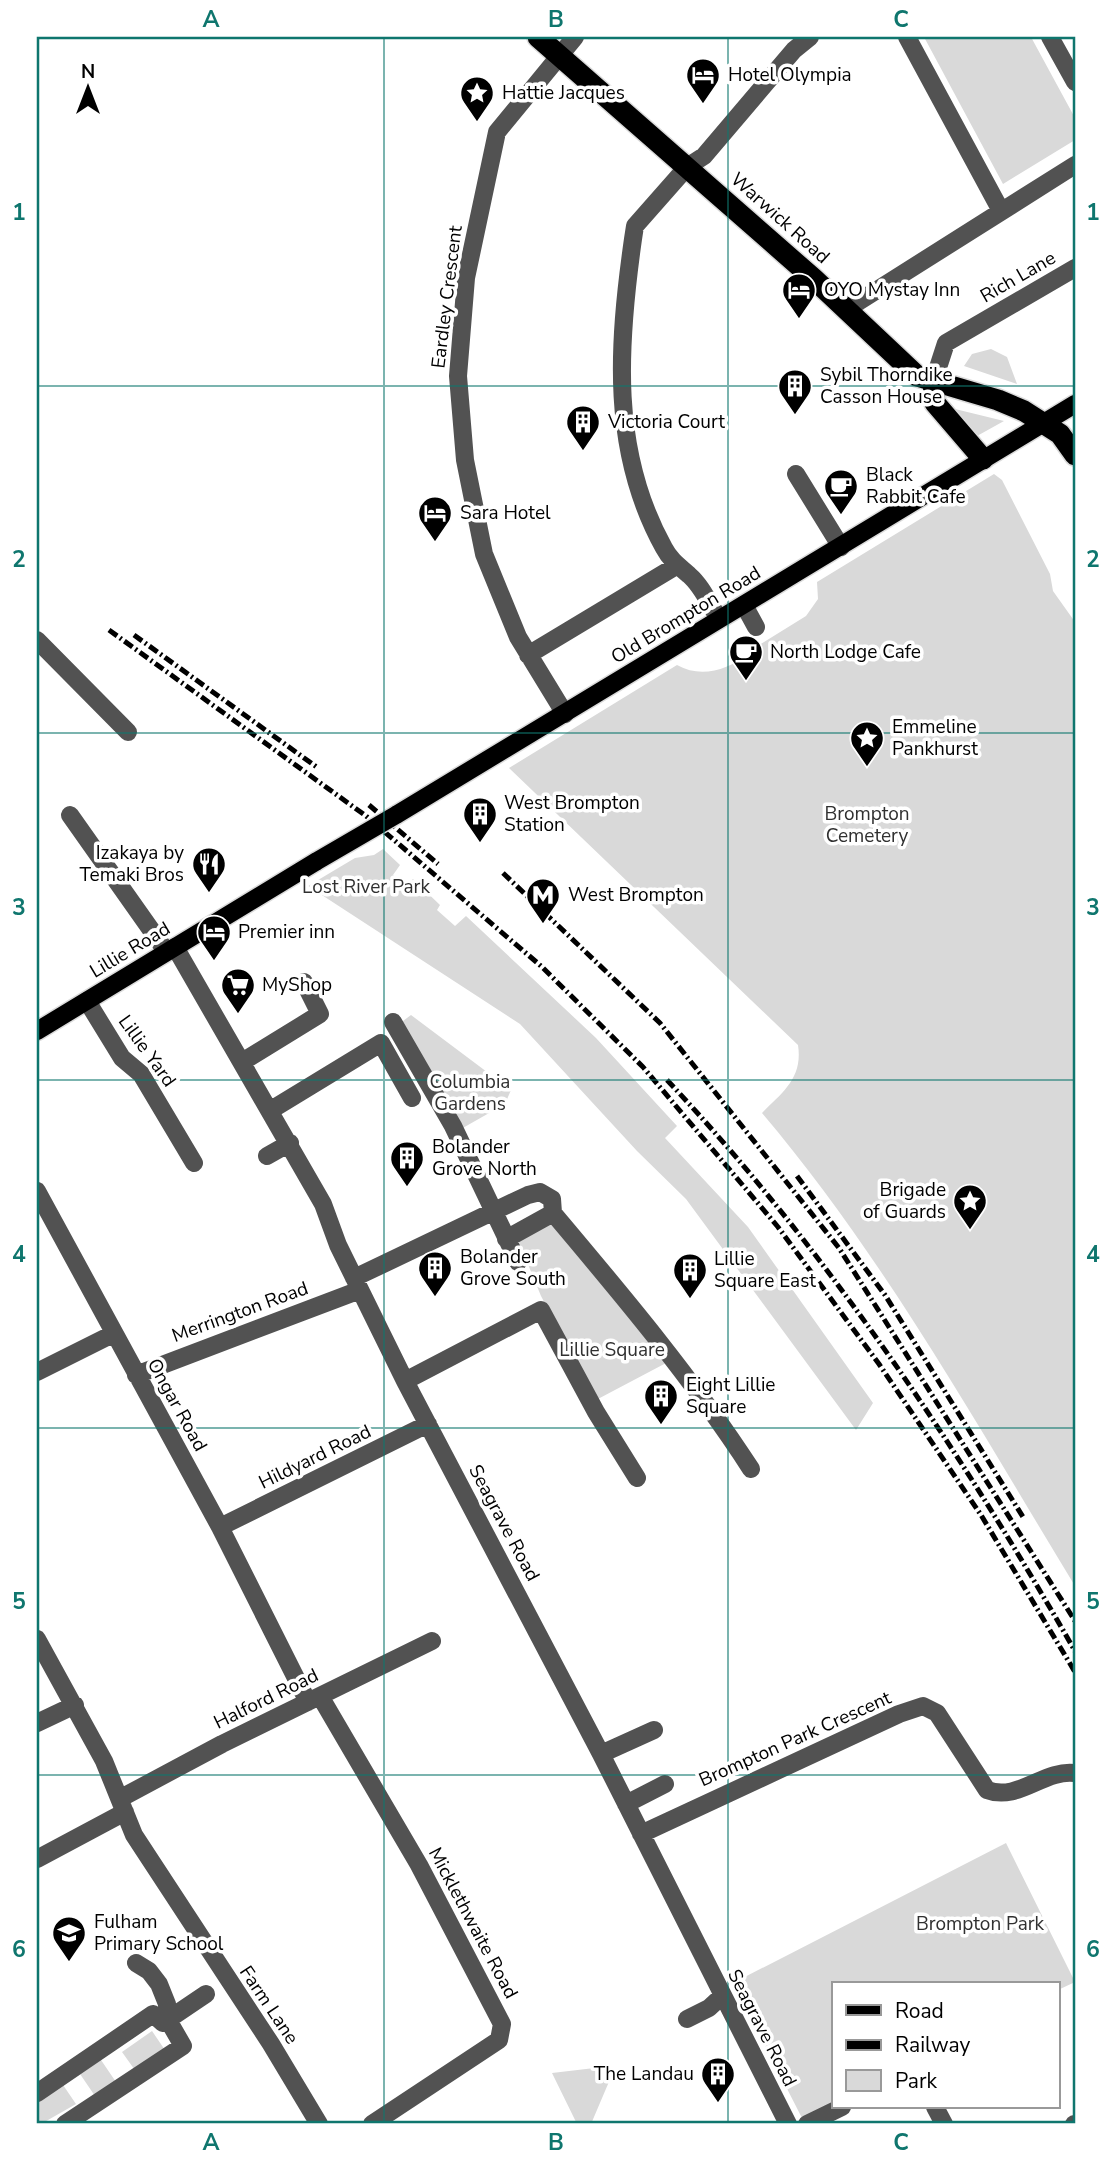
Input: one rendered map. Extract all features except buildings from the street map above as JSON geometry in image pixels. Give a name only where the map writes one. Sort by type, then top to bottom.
[{"type":"highway","name":"Warwick Road","points":[[538,37],[847,309],[902,364],[933,383],[998,400],[1044,422],[1060,433],[1075,455]]},
{"type":"highway","points":[[933,383],[935,403],[983,459]]},
{"type":"main road","name":"Old Brompton Road","points":[[317,861],[396,816],[1075,404]]},
{"type":"main road","name":"Lillie Road","points":[[39,1025],[86,1001],[317,861]]},
{"type":"street","name":"Eardley Crescent","points":[[565,714],[528,655],[484,554],[465,460],[458,376],[466,278],[497,132],[558,54],[575,37]]},
{"type":"street","points":[[719,619],[690,575],[676,566],[653,527],[635,483],[621,415],[620,380],[635,226],[687,167],[704,156],[794,50],[810,37]]},
{"type":"street","points":[[907,37],[1000,211]]},
{"type":"street","points":[[1050,37],[1075,82]]},
{"type":"street","points":[[847,309],[1075,165]]},
{"type":"street","name":"Rich Lane","points":[[933,383],[946,342],[1075,268]]},
{"type":"street","points":[[796,474],[841,547]]},
{"type":"street","points":[[528,655],[676,566]]},
{"type":"street","points":[[744,605],[756,626]]},
{"type":"street","points":[[37,640],[128,733]]},
{"type":"street","name":"Seagrave Road","points":[[70,815],[170,949],[290,1143],[323,1204],[357,1284],[405,1381],[626,1804],[648,1829],[722,1996],[788,2124]]},
{"type":"street","points":[[242,1062],[320,1014],[303,982]]},
{"type":"street","name":"Lillie Yard","points":[[86,1001],[122,1058],[141,1074],[194,1163]]},
{"type":"street","points":[[393,1023],[453,1126],[519,1262]]},
{"type":"street","points":[[271,1111],[381,1043],[412,1098]]},
{"type":"street","points":[[267,1156],[290,1143]]},
{"type":"street","name":"Ongar Road","points":[[37,1191],[106,1338],[135,1374],[220,1527],[278,1641],[282,1672],[310,1695]]},
{"type":"street","points":[[357,1284],[494,1210],[540,1192],[552,1199],[553,1213],[653,1332],[715,1413],[751,1469]]},
{"type":"street","points":[[506,1239],[553,1213]]},
{"type":"street","name":"Merrington Road","points":[[135,1374],[357,1284]]},
{"type":"street","points":[[405,1381],[541,1310],[596,1412],[638,1478]]},
{"type":"street","points":[[44,1369],[71,1344],[85,1339],[106,1338]]},
{"type":"street","name":"Hildyard Road","points":[[220,1527],[428,1424]]},
{"type":"street","name":"Farm Lane","points":[[37,1639],[104,1761],[134,1835],[319,2124]]},
{"type":"street","name":"Halford Road","points":[[37,1859],[310,1695],[432,1641]]},
{"type":"street","name":"Micklethwaite Road","points":[[310,1695],[419,1865],[502,2024],[499,2040],[372,2124]]},
{"type":"street","points":[[37,1723],[75,1705]]},
{"type":"street","name":"Brompton Park Crescent","points":[[648,1829],[899,1714],[923,1706],[937,1713],[988,1790],[1005,1794],[1057,1773],[1075,1773]]},
{"type":"street","points":[[601,1754],[654,1730]]},
{"type":"street","points":[[626,1804],[665,1784]]},
{"type":"street","points":[[65,2124],[183,2046],[168,2020],[167,2004],[159,1984],[149,1971],[136,1963]]},
{"type":"street","points":[[37,2093],[153,2014],[163,2023],[202,1997],[209,1985],[227,1980]]},
{"type":"street","points":[[687,2019],[709,2008],[722,1996]]},
{"type":"street","points":[[807,2124],[840,2108]]},
{"type":"street","points":[[936,2108],[944,2124]]},
{"type":"green space","points":[[924,37],[1031,37],[1075,118],[1075,140],[1003,184]]},
{"type":"green space","points":[[991,349],[1007,357],[1017,384],[964,366],[972,354]]},
{"type":"green space","points":[[951,408],[1004,421],[977,436]]},
{"type":"green space","name":"Brompton Cemetery","points":[[994,474],[1002,480],[1050,574],[1053,591],[1075,622],[1075,1586],[889,1283],[849,1225],[762,1113],[790,1084],[797,1067],[798,1045],[509,768],[677,665],[705,672],[723,668],[749,655],[748,652],[806,616],[818,599],[817,582]]},
{"type":"green space","name":"Lost River Park","points":[[383,849],[400,865],[393,875],[406,886],[413,879],[440,905],[437,910],[455,926],[466,916],[596,1038],[677,1126],[665,1138],[748,1227],[873,1403],[856,1430],[686,1199],[637,1151],[520,1024],[308,886],[355,858],[374,855]]},
{"type":"green space","name":"Columbia Gardens","points":[[411,1015],[511,1090],[505,1104],[461,1129],[399,1024]]},
{"type":"green space","name":"Lillie Square","points":[[553,1222],[668,1362],[596,1400],[541,1296],[518,1240]]},
{"type":"green space","name":"Brompton Park","points":[[1006,1843],[1075,1982],[1060,1989],[1060,1982],[832,1982],[832,2105],[803,2120],[733,1983]]},
{"type":"green space","points":[[152,2031],[167,2053],[137,2073],[122,2052]]},
{"type":"green space","points":[[101,2060],[116,2082],[95,2096],[80,2074]]},
{"type":"green space","points":[[603,2067],[611,2077],[591,2124],[577,2124],[552,2073]]},
{"type":"green space","points":[[61,2082],[76,2104],[41,2124],[37,2118],[37,2098]]},
{"type":"railway","points":[[109,630],[366,816],[541,966],[643,1067],[778,1227],[879,1364],[981,1515],[1075,1672]]},
{"type":"railway","points":[[134,635],[318,768]]},
{"type":"railway","points":[[369,805],[438,864]]},
{"type":"railway","points":[[503,873],[660,1023],[839,1248],[1075,1621]]},
{"type":"railway","points":[[667,1080],[782,1212],[888,1354],[985,1501],[1075,1651]]},
{"type":"railway","points":[[797,1176],[885,1295],[1023,1517]]},
{"type":"place","name":"Hotel Olympia","points":[[703,105]]},
{"type":"place","name":"Hattie Jacques","points":[[477,123]]},
{"type":"place","name":"OYO Mystay Inn","points":[[799,320]]},
{"type":"place","name":"Sybil Thorndike Casson House","points":[[795,416]]},
{"type":"place","name":"Victoria Court","points":[[583,452]]},
{"type":"place","name":"Black Rabbit Cafe","points":[[841,516]]},
{"type":"place","name":"Sara Hotel","points":[[435,543]]},
{"type":"place","name":"North Lodge Cafe","points":[[746,682]]},
{"type":"place","name":"Emmeline Pankhurst","points":[[867,768]]},
{"type":"place","name":"West Brompton Station","points":[[480,844]]},
{"type":"place","name":"Izakaya by Temaki Bros","points":[[209,894]]},
{"type":"place","name":"West Brompton","points":[[543,925]]},
{"type":"place","name":"Premier inn","points":[[214,962]]},
{"type":"place","name":"MyShop","points":[[238,1015]]},
{"type":"place","name":"Bolander Grove North","points":[[407,1188]]},
{"type":"place","name":"Brigade of Guards","points":[[970,1231]]},
{"type":"place","name":"Bolander Grove South","points":[[435,1298]]},
{"type":"place","name":"Lillie Square East","points":[[690,1300]]},
{"type":"place","name":"Eight Lillie Square","points":[[661,1426]]},
{"type":"place","name":"Fulham Primary School","points":[[69,1963]]},
{"type":"place","name":"The Landau","points":[[718,2104]]}]
